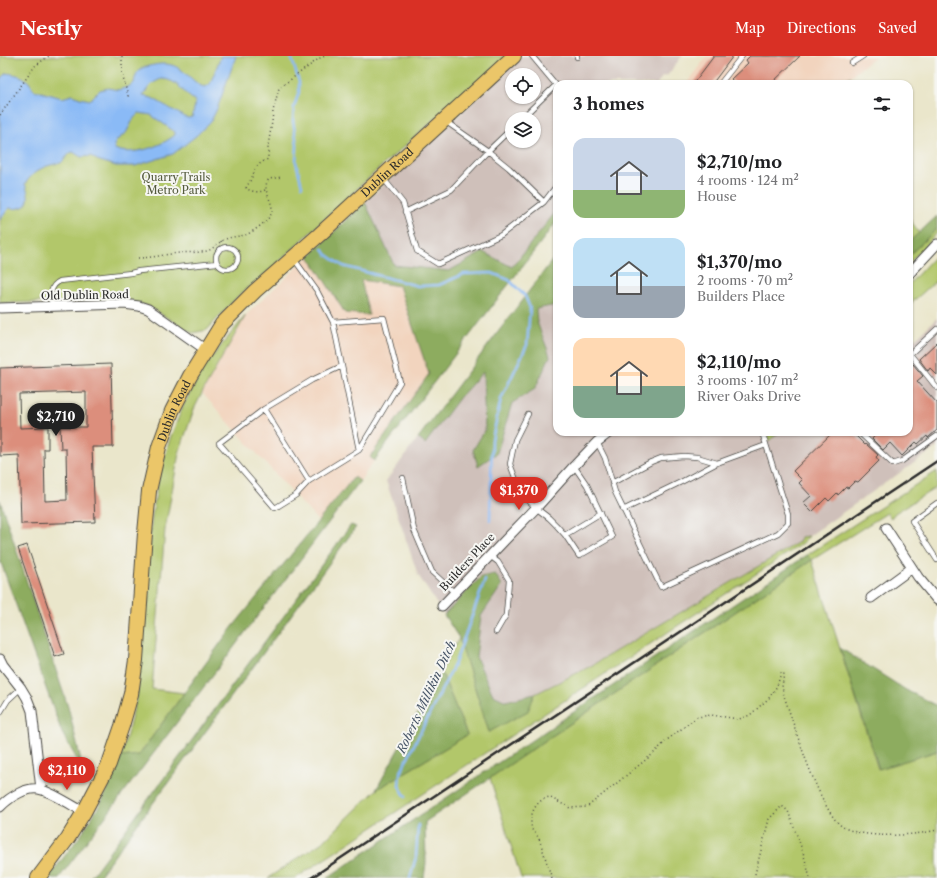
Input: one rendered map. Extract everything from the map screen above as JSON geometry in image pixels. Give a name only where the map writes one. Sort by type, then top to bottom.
[{"type":"main road","name":"Dublin Road","points":[[38,878],[68,838],[84,812],[109,764],[122,726],[131,694],[136,660],[148,498],[159,447],[172,411],[190,376],[222,324],[255,291],[514,56]]},
{"type":"street","points":[[913,270],[937,244]]},
{"type":"street","name":"Old Dublin Road","points":[[0,308],[52,308],[124,304],[143,307],[206,350]]},
{"type":"street","name":"Builders Place","points":[[442,606],[574,466],[605,436]]},
{"type":"street","points":[[886,528],[912,568],[937,600]]},
{"type":"street","points":[[871,598],[912,568]]},
{"type":"street","points":[[0,659],[21,688],[32,711],[41,789]]},
{"type":"street","points":[[0,807],[5,802],[20,793],[29,790],[41,789],[84,812]]},
{"type":"lane","points":[[532,56],[553,80]]},
{"type":"lane","points":[[723,80],[742,56]]},
{"type":"lane","points":[[852,63],[863,56]]},
{"type":"lane","points":[[528,112],[553,89]]},
{"type":"lane","points":[[444,120],[488,150],[544,202]]},
{"type":"lane","points":[[406,212],[451,190],[488,150],[505,134]]},
{"type":"lane","points":[[382,177],[403,203],[417,251],[438,264],[501,235],[544,202],[553,190]]},
{"type":"lane","points":[[227,247],[234,250],[236,253],[237,261],[233,267],[223,268],[217,263],[217,252],[223,248],[227,247]]},
{"type":"lane","points":[[293,258],[317,291],[333,322],[359,450]]},
{"type":"lane","points":[[52,308],[51,292],[55,283],[60,281],[131,273],[139,270],[217,263]]},
{"type":"lane","points":[[333,322],[384,318],[400,382],[359,450],[309,481],[296,495],[275,508],[219,443],[264,409],[312,380],[342,366]]},
{"type":"lane","points":[[913,352],[937,329]]},
{"type":"lane","points":[[913,359],[937,388]]},
{"type":"lane","points":[[264,409],[309,481]]},
{"type":"lane","points":[[528,414],[516,440],[510,464],[522,493],[565,535],[579,556],[612,537],[587,485],[574,466]]},
{"type":"lane","points":[[597,442],[615,492],[661,587],[778,533],[788,523],[788,514],[763,436]]},
{"type":"lane","points":[[863,436],[893,464],[902,460],[937,436]]},
{"type":"lane","points":[[623,510],[717,463],[766,444]]},
{"type":"lane","points":[[612,483],[650,462],[669,456],[697,457],[717,463]]},
{"type":"lane","points":[[403,478],[414,530],[432,572],[455,593]]},
{"type":"lane","points":[[937,503],[912,521],[937,560]]},
{"type":"lane","points":[[565,535],[600,513]]},
{"type":"lane","points":[[490,556],[498,562],[509,580],[506,615],[496,632]]},
{"type":"lane","points":[[0,713],[8,700],[21,688]]},
{"type":"path","points":[[0,115],[35,66],[49,56]]},
{"type":"path","points":[[122,56],[122,74],[128,96],[125,97]]},
{"type":"path","points":[[266,190],[261,192],[246,188],[257,166],[268,159],[268,146],[275,99],[279,88],[284,83],[325,56]]},
{"type":"path","points":[[138,258],[206,252],[222,241],[233,236],[246,234],[253,231],[270,216],[272,210],[266,190],[266,182],[269,179],[282,177]]},
{"type":"path","points":[[222,241],[223,248]]},
{"type":"path","points":[[552,878],[538,836],[532,830],[531,819],[536,804],[543,798],[549,797],[570,808],[587,807],[654,754],[667,740],[697,717],[711,715],[739,719],[750,715],[769,698],[777,686],[781,673],[784,673],[782,687],[784,696],[817,787],[832,815],[842,826],[858,832],[872,834],[909,834],[925,833],[937,830]]},
{"type":"path","points":[[46,773],[61,769],[88,770],[90,765]]},
{"type":"path","points":[[754,878],[769,819],[782,806],[788,811],[803,852],[810,878]]},
{"type":"shaded area","points":[[522,56],[682,56],[667,76],[662,77],[660,80],[553,80],[553,215],[512,267],[483,252],[449,271],[393,265],[365,202],[505,72],[505,104],[541,104],[541,68],[509,68]]},
{"type":"shaded area","points":[[707,56],[876,56],[846,80],[689,80]]},
{"type":"shaded area","points":[[309,256],[345,313],[360,280],[399,286],[429,374],[370,457],[374,461],[360,481],[354,477],[318,521],[202,393],[246,315]]},
{"type":"shaded area","points":[[553,306],[553,436],[768,436],[770,441],[775,436],[913,436],[913,335],[915,339],[937,318],[937,447],[809,536],[801,537],[799,542],[589,667],[535,694],[506,701],[493,695],[476,657],[481,616],[502,585],[495,574],[480,577],[444,615],[418,575],[386,481],[418,438],[425,443],[460,397],[484,371],[485,430],[473,450],[497,453],[512,403],[535,389],[550,356],[537,322],[536,309]]},
{"type":"green space","name":"Quarry Trails Metro Park","points":[[0,56],[511,56],[476,83],[375,172],[270,270],[237,297],[207,330],[192,333],[148,306],[126,300],[0,303]]},
{"type":"green space","points":[[850,76],[854,80],[846,80]]},
{"type":"green space","points":[[365,202],[394,265],[449,271],[483,252],[512,267],[553,215],[553,226],[374,461],[370,457],[429,374],[399,286],[361,280],[369,315],[345,313],[309,256]]},
{"type":"green space","points":[[937,216],[937,229],[913,251],[913,238]]},
{"type":"green space","points":[[913,224],[919,233],[913,238]]},
{"type":"green space","points":[[937,229],[937,233],[913,259],[913,251]]},
{"type":"green space","points":[[937,254],[937,280],[913,301],[913,280]]},
{"type":"green space","points":[[553,259],[553,306],[536,309],[537,322],[550,356],[535,389],[512,403],[497,453],[478,466],[473,450],[485,430],[483,372],[460,397],[425,444],[418,438]]},
{"type":"green space","points":[[246,315],[194,409],[179,453],[165,529],[152,689],[184,693],[139,755],[121,757],[137,697],[152,516],[159,476],[170,439],[183,406],[204,367]]},
{"type":"green space","points":[[768,436],[775,436],[770,441]]},
{"type":"green space","points":[[937,471],[937,487],[895,513],[891,518],[887,513],[812,560],[807,555]]},
{"type":"green space","points":[[354,477],[360,481],[59,878],[48,878],[83,832],[102,801],[121,757],[139,755],[227,634]]},
{"type":"green space","points":[[0,500],[69,710],[83,770],[62,733],[0,560]]},
{"type":"green space","points":[[351,525],[356,527],[98,878],[90,878]]},
{"type":"green space","points":[[809,536],[803,543],[296,878],[268,878],[324,841],[376,790],[467,735],[441,671],[459,638],[489,732],[527,711],[535,694],[589,667],[799,542],[801,537]]},
{"type":"green space","points":[[807,555],[812,560],[425,822],[426,863],[424,878],[327,878]]},
{"type":"green space","points":[[812,560],[878,769],[937,751],[937,878],[521,878],[490,778]]},
{"type":"green space","points":[[495,574],[502,585],[481,616],[476,657],[493,695],[506,701],[535,694],[528,711],[489,732],[459,638],[444,615],[481,577]]},
{"type":"green space","points":[[840,648],[906,690],[937,706],[937,751],[879,769]]},
{"type":"green space","points":[[441,671],[467,735],[376,790]]},
{"type":"water","points":[[221,56],[236,56],[217,109],[211,121],[197,135],[173,154],[135,166],[116,166],[97,160],[91,156],[81,157],[73,152],[70,153],[61,163],[40,169],[32,175],[25,184],[28,199],[25,206],[21,208],[9,208],[0,220],[0,79],[6,73],[23,77],[29,82],[34,90],[62,98],[72,95],[90,100],[100,90],[108,88],[118,90],[128,87],[134,83],[140,69],[162,64],[177,67],[201,86],[205,87],[210,84]],"holes":[[[161,79],[172,81],[196,101],[192,117],[185,117],[152,98],[143,96],[154,82]],[[139,113],[151,115],[175,132],[175,135],[162,143],[138,151],[129,152],[115,149],[114,145],[117,140],[126,133],[134,118]]]},
{"type":"building","points":[[714,56],[733,56],[715,80],[696,80]]},
{"type":"building","points":[[750,56],[800,56],[775,80],[732,80],[731,79],[748,63],[746,60]]},
{"type":"building","points":[[937,342],[937,375],[930,368],[928,371],[919,359]]},
{"type":"building","points":[[111,364],[113,447],[92,447],[95,522],[21,524],[19,455],[0,456],[0,368]],"holes":[[[86,392],[86,427],[60,427],[61,449],[66,449],[67,500],[45,501],[44,449],[48,449],[48,427],[20,428],[19,394]]]},
{"type":"building","points":[[913,364],[923,376],[917,381],[937,403],[937,430],[918,444],[916,442],[902,456],[890,443],[883,450],[872,439],[875,436],[913,436]]},
{"type":"building","points":[[829,436],[856,436],[878,455],[876,457],[879,461],[858,482],[855,481],[838,495],[837,493],[829,501],[826,498],[812,512],[803,503],[811,496],[799,483],[802,480],[793,471]]},
{"type":"building","points":[[27,545],[64,654],[55,657],[18,548]]},
{"type":"waterway","name":"Roberts Millikin Ditch","points":[[291,56],[299,82],[299,92],[294,107],[293,121],[297,145],[296,162],[302,186]]},
{"type":"waterway","name":"Roberts Millikin Ditch","points":[[323,249],[326,254],[343,266],[418,286],[439,285],[464,274],[492,273],[509,280],[525,296],[530,308],[527,345],[501,399],[492,440],[490,520]]},
{"type":"waterway","name":"Roberts Millikin Ditch","points":[[406,797],[399,786],[400,773],[455,663],[485,580]]},
{"type":"waterway","name":"Roberts Millikin Ditch","points":[[410,878],[416,857],[418,825]]},
{"type":"railway","points":[[311,878],[937,461]]}]
